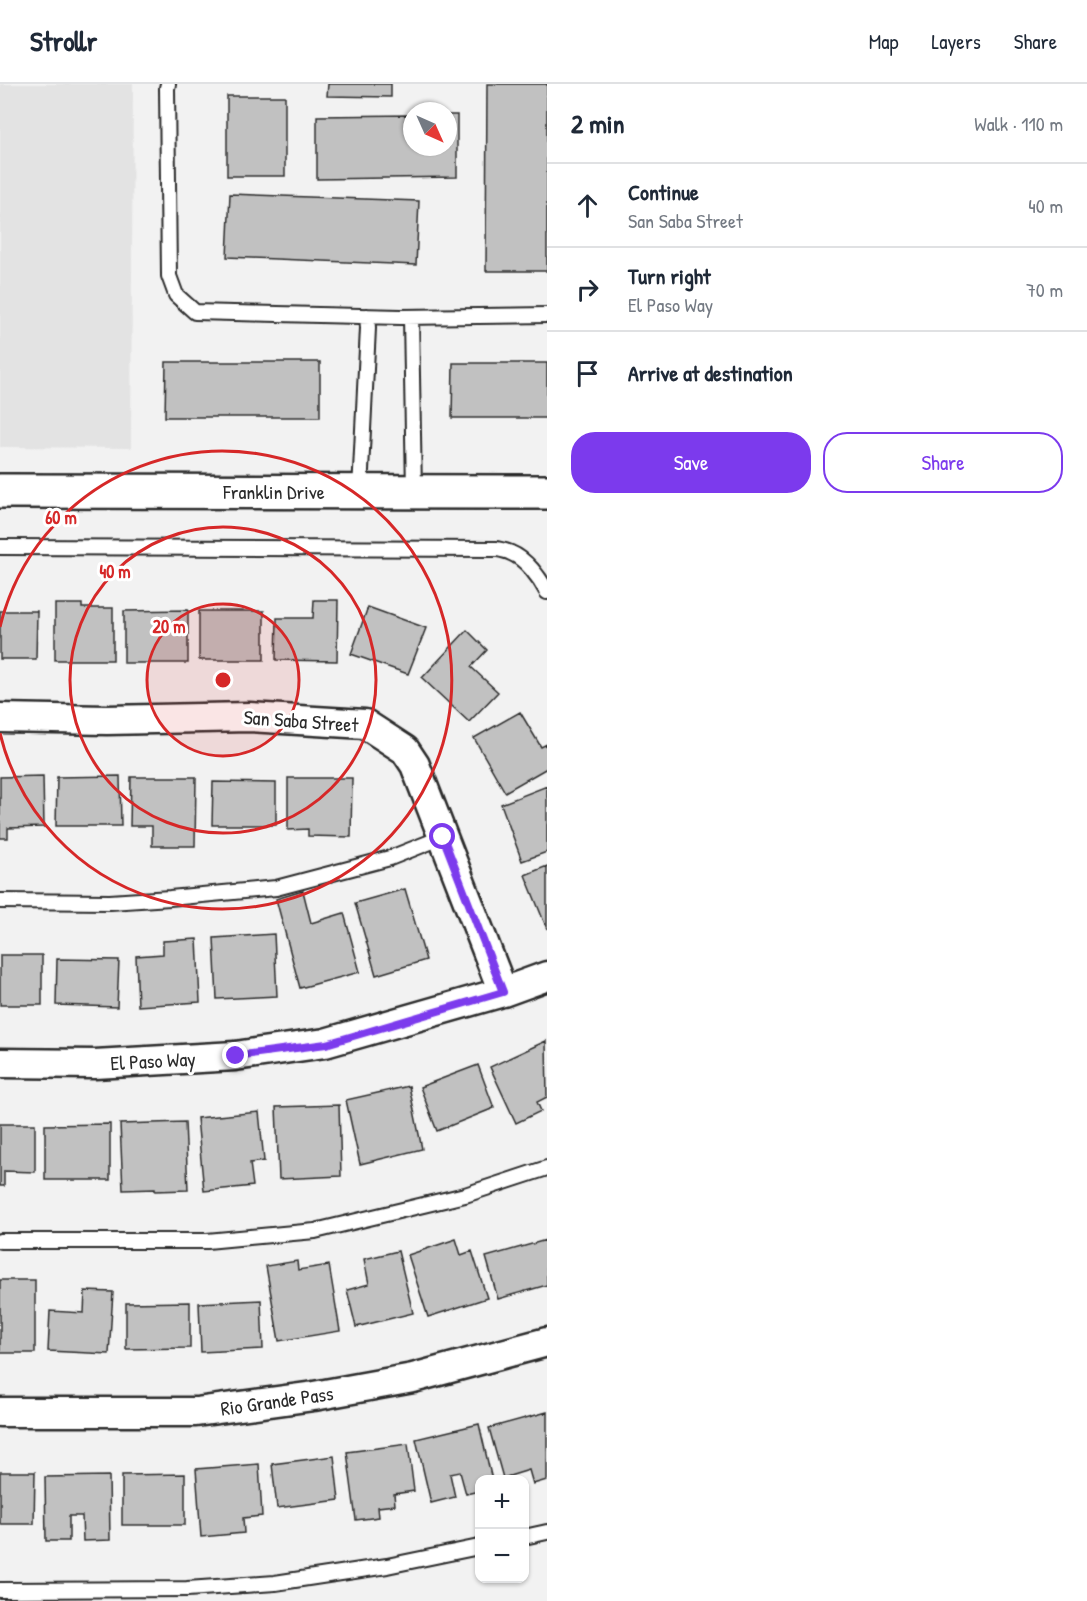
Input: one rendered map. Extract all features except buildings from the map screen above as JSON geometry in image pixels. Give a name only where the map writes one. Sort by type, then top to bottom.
[{"type":"street","name":"Franklin Drive","points":[[0,491],[547,492]]},
{"type":"street","name":"San Saba Street","points":[[0,718],[107,720],[249,717],[366,724],[405,750],[415,765],[503,992]]},
{"type":"street","name":"El Paso Way","points":[[0,1063],[95,1064],[236,1056],[326,1044],[503,992],[547,976]]},
{"type":"street","name":"Rio Grande Pass","points":[[0,1412],[196,1412],[220,1409],[314,1396],[413,1378],[547,1342]]},
{"type":"lane","points":[[168,84],[169,276],[176,295],[195,312],[411,317],[547,315]]},
{"type":"lane","points":[[360,492],[367,316]]},
{"type":"lane","points":[[411,317],[414,492]]},
{"type":"lane","points":[[0,547],[497,549],[512,553],[528,565],[542,581],[547,592]]},
{"type":"lane","points":[[0,901],[110,902],[276,888],[390,858],[443,837]]},
{"type":"lane","points":[[0,1241],[207,1241],[315,1231],[465,1195],[547,1168]]},
{"type":"lane","points":[[529,1537],[547,1532]]},
{"type":"lane","points":[[0,1590],[186,1589],[275,1583],[387,1566],[475,1548]]},
{"type":"shaded area","points":[[0,84],[133,84],[131,448],[0,447]]},
{"type":"route","points":[[236,1056],[326,1044],[503,992],[443,837]]}]
